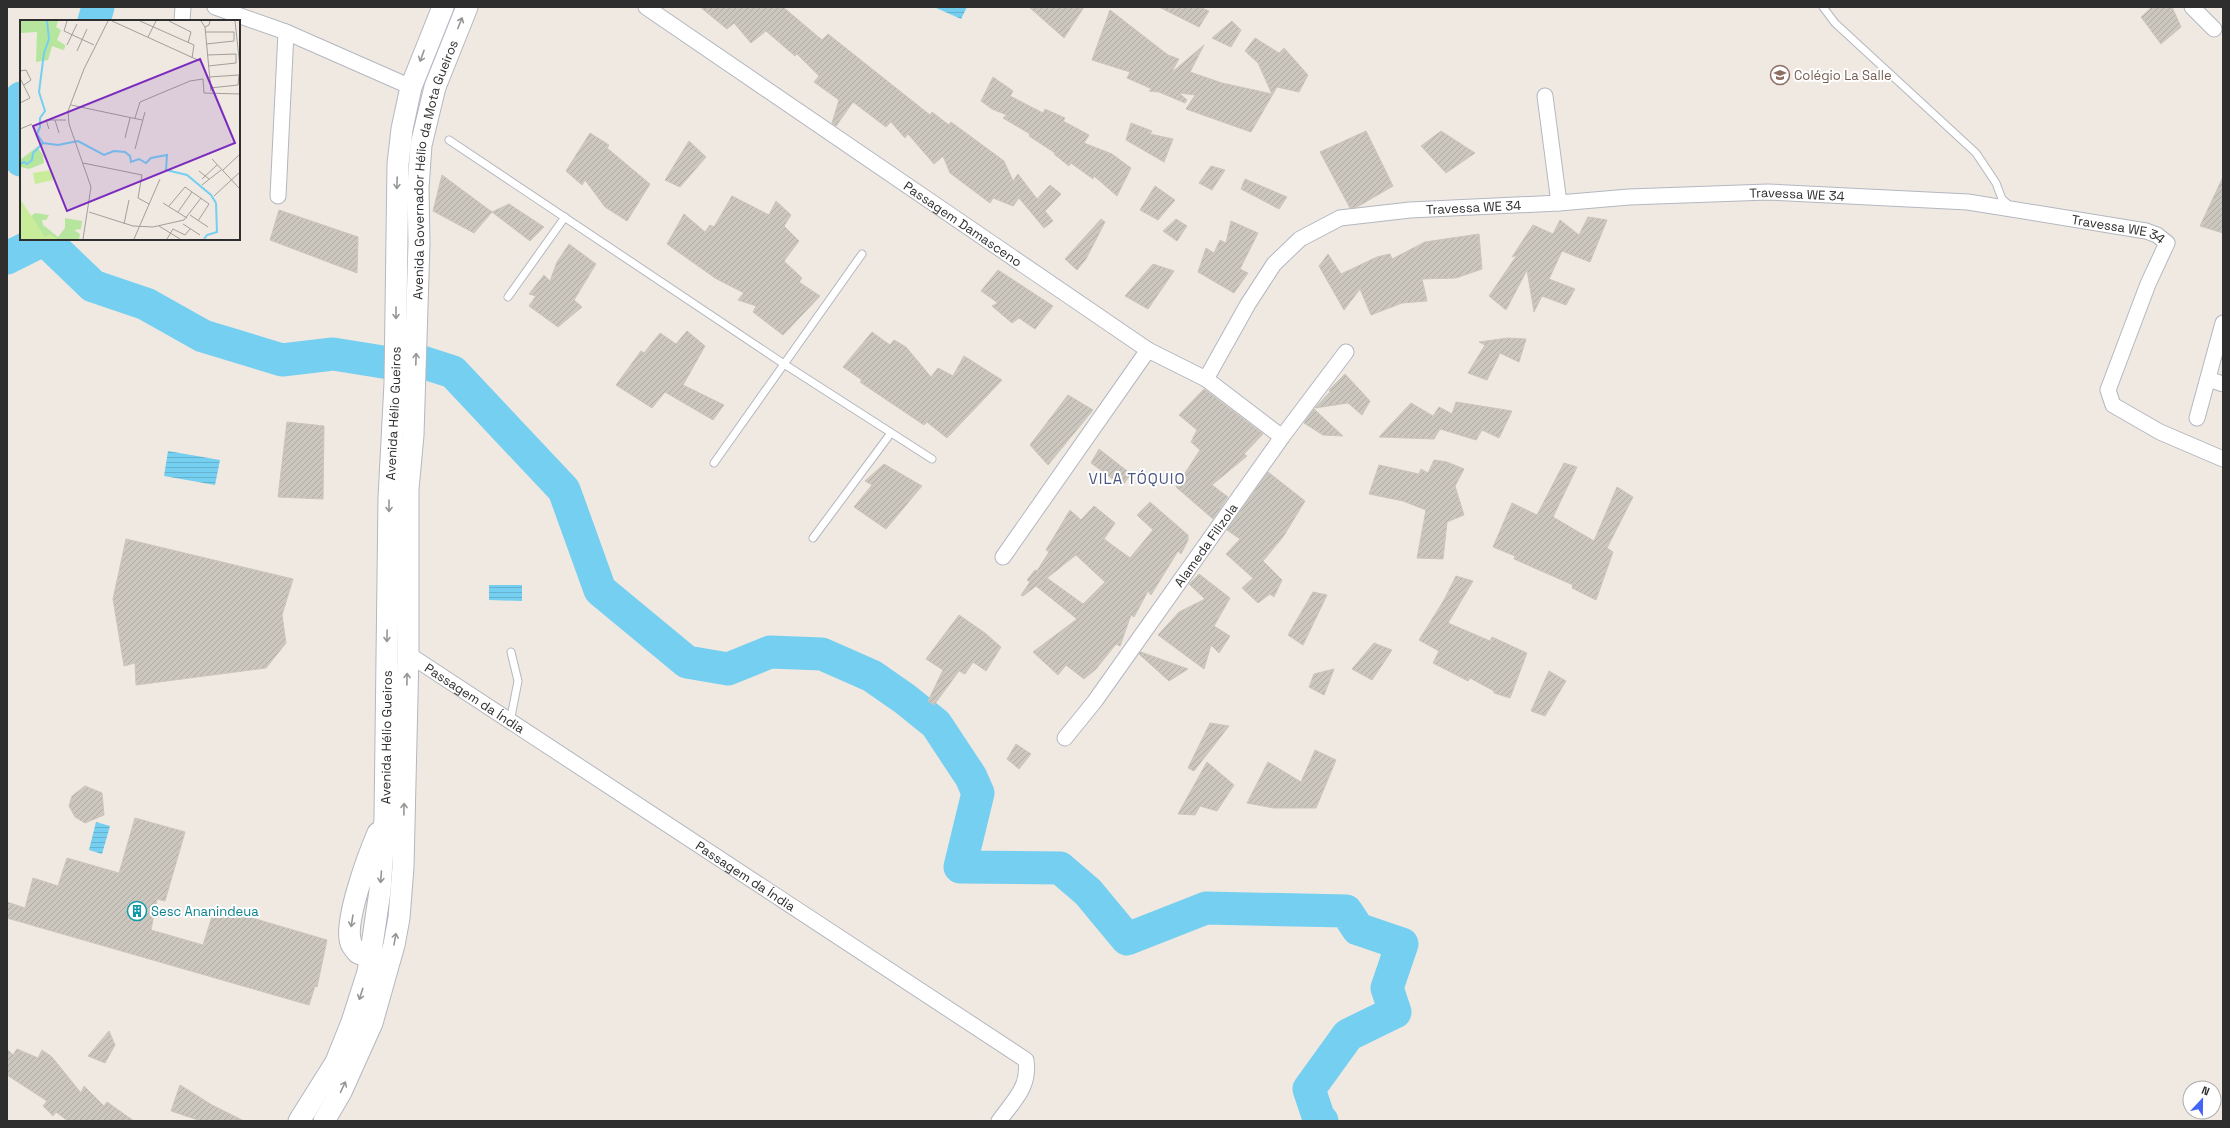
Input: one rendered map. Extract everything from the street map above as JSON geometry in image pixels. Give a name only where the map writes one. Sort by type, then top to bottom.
[{"type":"main road","name":"Avenida Governador Hélio da Mota Gueiros","points":[[396,336],[398,164],[402,129],[411,87],[443,7]]},
{"type":"main road","name":"Avenida Governador Hélio da Mota Gueiros","points":[[416,336],[418,188],[421,145],[435,87],[467,7]]},
{"type":"main road","name":"Avenida Hélio Gueiros","points":[[324,1121],[341,1092],[372,1023],[380,960],[399,918],[402,867],[408,654],[408,489],[405,382],[396,336]]},
{"type":"main road","name":"Avenida Hélio Gueiros","points":[[380,960],[358,953],[351,942],[351,927],[363,870],[384,818],[389,498],[405,382],[416,336]]},
{"type":"main road","name":"Avenida Hélio Gueiros","points":[[299,1121],[336,1062],[352,1022],[368,972],[380,960]]},
{"type":"street","points":[[182,20],[183,7]]},
{"type":"street","points":[[215,7],[286,32],[411,87]]},
{"type":"street","name":"Passagem Damasceno","points":[[646,7],[1148,350],[1206,379],[1282,436]]},
{"type":"street","points":[[2192,7],[2214,30]]},
{"type":"street","points":[[278,196],[286,32]]},
{"type":"street","points":[[1545,96],[1559,203]]},
{"type":"street","name":"Travessa WE 34","points":[[1206,379],[1248,304],[1274,264],[1300,240],[1340,218],[1410,210],[1559,203],[1629,197],[1768,192],[1968,202],[2014,208],[2146,231],[2157,235],[2167,243],[2148,284],[2108,390],[2113,405],[2160,432],[2223,459]]},
{"type":"street","points":[[2197,418],[2223,323]]},
{"type":"street","points":[[1003,557],[1148,350]]},
{"type":"street","name":"Alameda Filizola","points":[[1065,738],[1095,700],[1282,436],[1346,352]]},
{"type":"street","points":[[2208,379],[2223,384]]},
{"type":"street","name":"Passagem da Índia","points":[[408,654],[1026,1060],[1028,1074],[1025,1084],[999,1121]]},
{"type":"lane","points":[[1823,7],[1846,34],[1976,152],[1996,183],[2002,199],[2014,208]]},
{"type":"lane","points":[[449,140],[784,364],[932,459]]},
{"type":"lane","points":[[508,297],[565,217]]},
{"type":"lane","points":[[714,463],[862,254]]},
{"type":"lane","points":[[813,538],[891,433]]},
{"type":"lane","points":[[510,722],[518,681],[511,652]]},
{"type":"water","points":[[934,7],[967,7],[961,19]]},
{"type":"water","points":[[168,451],[220,460],[215,485],[164,476]]},
{"type":"water","points":[[489,585],[522,585],[522,601],[489,600]]},
{"type":"water","points":[[96,822],[110,826],[102,854],[89,850]]},
{"type":"building","points":[[700,7],[783,7],[822,40],[828,34],[930,115],[932,112],[949,125],[951,122],[1004,161],[1013,181],[1018,174],[1037,199],[1050,185],[1061,194],[1045,211],[1053,221],[1044,228],[1019,198],[1013,206],[993,198],[990,203],[950,173],[943,156],[934,164],[908,134],[905,138],[891,122],[886,127],[853,102],[836,126],[832,123],[839,100],[814,82],[819,76],[797,54],[795,56],[766,31],[751,43],[734,23],[727,29]]},
{"type":"building","points":[[1029,7],[1084,7],[1064,38]]},
{"type":"building","points":[[1159,7],[1200,7],[1209,11],[1199,27]]},
{"type":"building","points":[[2152,7],[2172,7],[2181,27],[2161,44],[2141,17]]},
{"type":"building","points":[[1110,10],[1168,55],[1179,59],[1171,73],[1204,45],[1190,72],[1222,83],[1272,94],[1258,63],[1245,51],[1255,38],[1279,53],[1284,48],[1308,75],[1299,92],[1277,87],[1251,132],[1186,109],[1195,95],[1179,93],[1187,100],[1185,103],[1159,92],[1149,91],[1152,89],[1127,78],[1130,72],[1092,60]]},
{"type":"building","points":[[1232,21],[1241,30],[1231,47],[1212,38]]},
{"type":"building","points":[[993,77],[1013,91],[1010,96],[1043,113],[1045,109],[1065,118],[1063,121],[1089,135],[1084,143],[1112,154],[1131,168],[1117,196],[1094,176],[1093,179],[1071,163],[1069,166],[1054,154],[1055,153],[1029,136],[1030,134],[1003,118],[1007,115],[992,109],[981,101]]},
{"type":"building","points":[[1131,123],[1152,131],[1150,134],[1173,139],[1164,162],[1126,140]]},
{"type":"building","points":[[1366,131],[1393,186],[1357,207],[1350,208],[1320,152]]},
{"type":"building","points":[[1441,131],[1475,153],[1446,173],[1421,146]]},
{"type":"building","points":[[590,133],[609,145],[607,148],[650,184],[627,221],[605,207],[585,180],[582,185],[566,171]]},
{"type":"building","points":[[689,141],[706,157],[680,187],[665,180]]},
{"type":"building","points":[[1211,166],[1225,170],[1212,190],[1199,183]]},
{"type":"building","points":[[442,175],[492,212],[474,233],[433,211]]},
{"type":"building","points":[[2223,177],[2223,233],[2200,226]]},
{"type":"building","points":[[1245,179],[1287,197],[1279,209],[1241,189]]},
{"type":"building","points":[[1155,186],[1175,200],[1158,220],[1140,210]]},
{"type":"building","points":[[732,196],[769,215],[776,201],[791,215],[784,226],[799,241],[784,261],[802,278],[799,282],[820,296],[783,335],[753,312],[756,306],[738,300],[744,293],[715,278],[667,244],[684,214],[705,232],[710,225],[714,227]]},
{"type":"building","points":[[509,204],[544,227],[530,241],[492,212]]},
{"type":"building","points":[[279,210],[358,237],[357,273],[270,240]]},
{"type":"building","points":[[1588,217],[1607,220],[1590,262],[1562,251],[1549,279],[1575,289],[1566,305],[1542,296],[1534,312],[1527,270],[1506,310],[1489,296],[1517,255],[1512,257],[1533,225],[1553,234],[1560,220],[1579,235]]},
{"type":"building","points":[[1101,219],[1105,222],[1086,259],[1077,270],[1065,259]]},
{"type":"building","points":[[1176,219],[1187,226],[1177,241],[1163,231]]},
{"type":"building","points":[[1231,221],[1258,233],[1240,269],[1248,273],[1234,293],[1198,272],[1206,248],[1214,253],[1220,240],[1226,243]]},
{"type":"building","points":[[1479,234],[1482,269],[1456,278],[1422,279],[1427,301],[1402,303],[1371,315],[1360,289],[1344,310],[1319,266],[1328,254],[1341,274],[1377,257],[1390,254],[1392,259],[1425,242]]},
{"type":"building","points":[[569,244],[596,264],[574,300],[582,307],[558,327],[529,306],[536,296],[529,294],[544,275],[550,281],[557,262]]},
{"type":"building","points":[[1153,264],[1174,271],[1148,309],[1125,296]]},
{"type":"building","points":[[998,270],[1053,306],[1035,329],[1019,318],[1012,323],[992,306],[998,303],[981,291]]},
{"type":"building","points":[[687,331],[705,346],[683,385],[724,405],[713,420],[665,392],[652,408],[616,385],[641,351],[644,353],[660,333],[676,344]]},
{"type":"building","points":[[872,332],[890,345],[894,340],[906,347],[931,377],[938,368],[953,376],[964,356],[1002,380],[947,438],[927,422],[924,425],[860,382],[862,380],[843,367]]},
{"type":"building","points":[[1508,338],[1526,339],[1519,362],[1500,353],[1487,380],[1468,373],[1485,345],[1479,342]]},
{"type":"building","points":[[1345,374],[1370,401],[1362,415],[1348,403],[1315,408],[1330,392],[1329,390]]},
{"type":"building","points":[[1204,389],[1263,434],[1244,454],[1247,456],[1212,485],[1228,497],[1213,519],[1176,487],[1200,450],[1191,442],[1197,430],[1179,415]]},
{"type":"building","points":[[1068,395],[1093,410],[1048,465],[1030,445]]},
{"type":"building","points":[[1456,402],[1512,411],[1499,438],[1482,430],[1476,440],[1440,429],[1434,439],[1379,437],[1411,403],[1433,416],[1439,407],[1452,414]]},
{"type":"building","points":[[1314,409],[1343,436],[1323,435],[1304,423]]},
{"type":"building","points":[[287,422],[324,426],[323,499],[278,497]]},
{"type":"building","points":[[1099,449],[1131,474],[1122,486],[1091,463]]},
{"type":"building","points":[[1434,460],[1447,462],[1464,469],[1455,486],[1464,515],[1447,522],[1443,559],[1417,558],[1426,510],[1403,501],[1369,494],[1379,465],[1419,474],[1421,469],[1428,473]]},
{"type":"building","points":[[1564,463],[1577,467],[1553,517],[1594,541],[1617,487],[1633,497],[1607,548],[1613,552],[1596,600],[1572,588],[1573,585],[1514,559],[1515,556],[1493,547],[1512,503],[1537,515]]},
{"type":"building","points":[[884,464],[922,486],[886,529],[854,507],[872,485],[865,481]]},
{"type":"building","points":[[1268,472],[1305,501],[1283,537],[1263,561],[1282,580],[1274,597],[1270,594],[1258,603],[1242,588],[1253,578],[1226,554],[1240,539],[1227,530]]},
{"type":"building","points":[[1150,502],[1188,535],[1188,540],[1181,554],[1178,551],[1151,595],[1148,591],[1134,617],[1131,615],[1120,646],[1116,644],[1096,669],[1084,679],[1066,665],[1058,675],[1033,652],[1077,619],[1036,586],[1023,596],[1021,595],[1030,582],[1027,580],[1035,570],[1037,571],[1049,552],[1046,550],[1070,510],[1081,520],[1094,506],[1115,523],[1104,539],[1130,558],[1153,530],[1137,515]],"holes":[[[1076,555],[1105,582],[1083,604],[1047,578]]]},
{"type":"building","points":[[126,539],[293,579],[282,615],[286,643],[266,668],[136,685],[135,663],[124,666],[113,599]]},
{"type":"building","points":[[1199,574],[1230,598],[1214,626],[1230,636],[1219,653],[1211,645],[1204,669],[1158,635],[1179,612],[1205,599],[1189,584]]},
{"type":"building","points":[[1456,576],[1473,581],[1448,623],[1490,641],[1492,637],[1527,653],[1510,698],[1494,693],[1494,691],[1470,678],[1468,681],[1433,663],[1439,651],[1419,640],[1444,600]]},
{"type":"building","points":[[1313,592],[1327,595],[1303,645],[1288,635]]},
{"type":"building","points":[[959,615],[985,633],[1001,647],[986,671],[973,662],[965,674],[959,671],[934,705],[928,701],[943,670],[926,659]]},
{"type":"building","points":[[1374,643],[1392,650],[1372,680],[1352,669]]},
{"type":"building","points":[[1141,652],[1188,669],[1169,681],[1139,654]]},
{"type":"building","points":[[1334,669],[1324,695],[1309,687],[1314,674]]},
{"type":"building","points":[[1549,671],[1566,681],[1545,716],[1531,711]]},
{"type":"building","points":[[1210,723],[1229,726],[1194,771],[1188,768]]},
{"type":"building","points":[[1016,744],[1031,754],[1019,769],[1007,759]]},
{"type":"building","points":[[1315,750],[1336,760],[1316,808],[1274,808],[1247,803],[1268,762],[1301,782]]},
{"type":"building","points":[[1207,762],[1234,785],[1217,811],[1200,806],[1195,815],[1178,814]]},
{"type":"building","points":[[85,786],[102,793],[104,815],[85,823],[75,817],[69,806],[72,796]]},
{"type":"building","name":"Sesc Ananindeua","points":[[135,818],[185,832],[165,901],[157,899],[151,930],[203,945],[215,907],[327,940],[317,987],[315,986],[309,1005],[7,918],[7,902],[25,908],[33,878],[58,886],[67,858],[119,873]]},
{"type":"building","points":[[109,1031],[115,1045],[105,1063],[88,1056]]},
{"type":"building","points":[[7,1049],[13,1055],[17,1049],[38,1058],[42,1050],[52,1057],[81,1093],[84,1086],[104,1106],[107,1102],[134,1121],[68,1121],[56,1112],[53,1116],[43,1106],[47,1101],[7,1075]]},
{"type":"building","points":[[180,1085],[212,1105],[244,1121],[201,1121],[171,1111]]},
{"type":"waterway","points":[[94,20],[98,7]]},
{"type":"waterway","points":[[20,100],[13,113],[12,121],[12,128],[20,156]]},
{"type":"waterway","points":[[7,258],[43,240]]},
{"type":"waterway","points":[[45,240],[93,286],[146,304],[203,336],[282,360],[333,354],[383,362],[422,362],[453,372],[564,490],[600,590],[687,662],[728,669],[770,652],[822,654],[872,676],[905,699],[936,724],[971,777],[978,793],[960,867],[1060,868],[1088,892],[1127,939],[1206,908],[1346,911],[1358,929],[1402,944],[1387,988],[1395,1012],[1348,1035],[1309,1089],[1319,1119],[1322,1121]]},
{"type":"place","name":"Colégio La Salle","points":[[1780,75]]},
{"type":"place","name":"Sesc Ananindeua","points":[[137,911]]},
{"type":"district","name":"VILA TÓQUIO","points":[[1137,479]]}]
